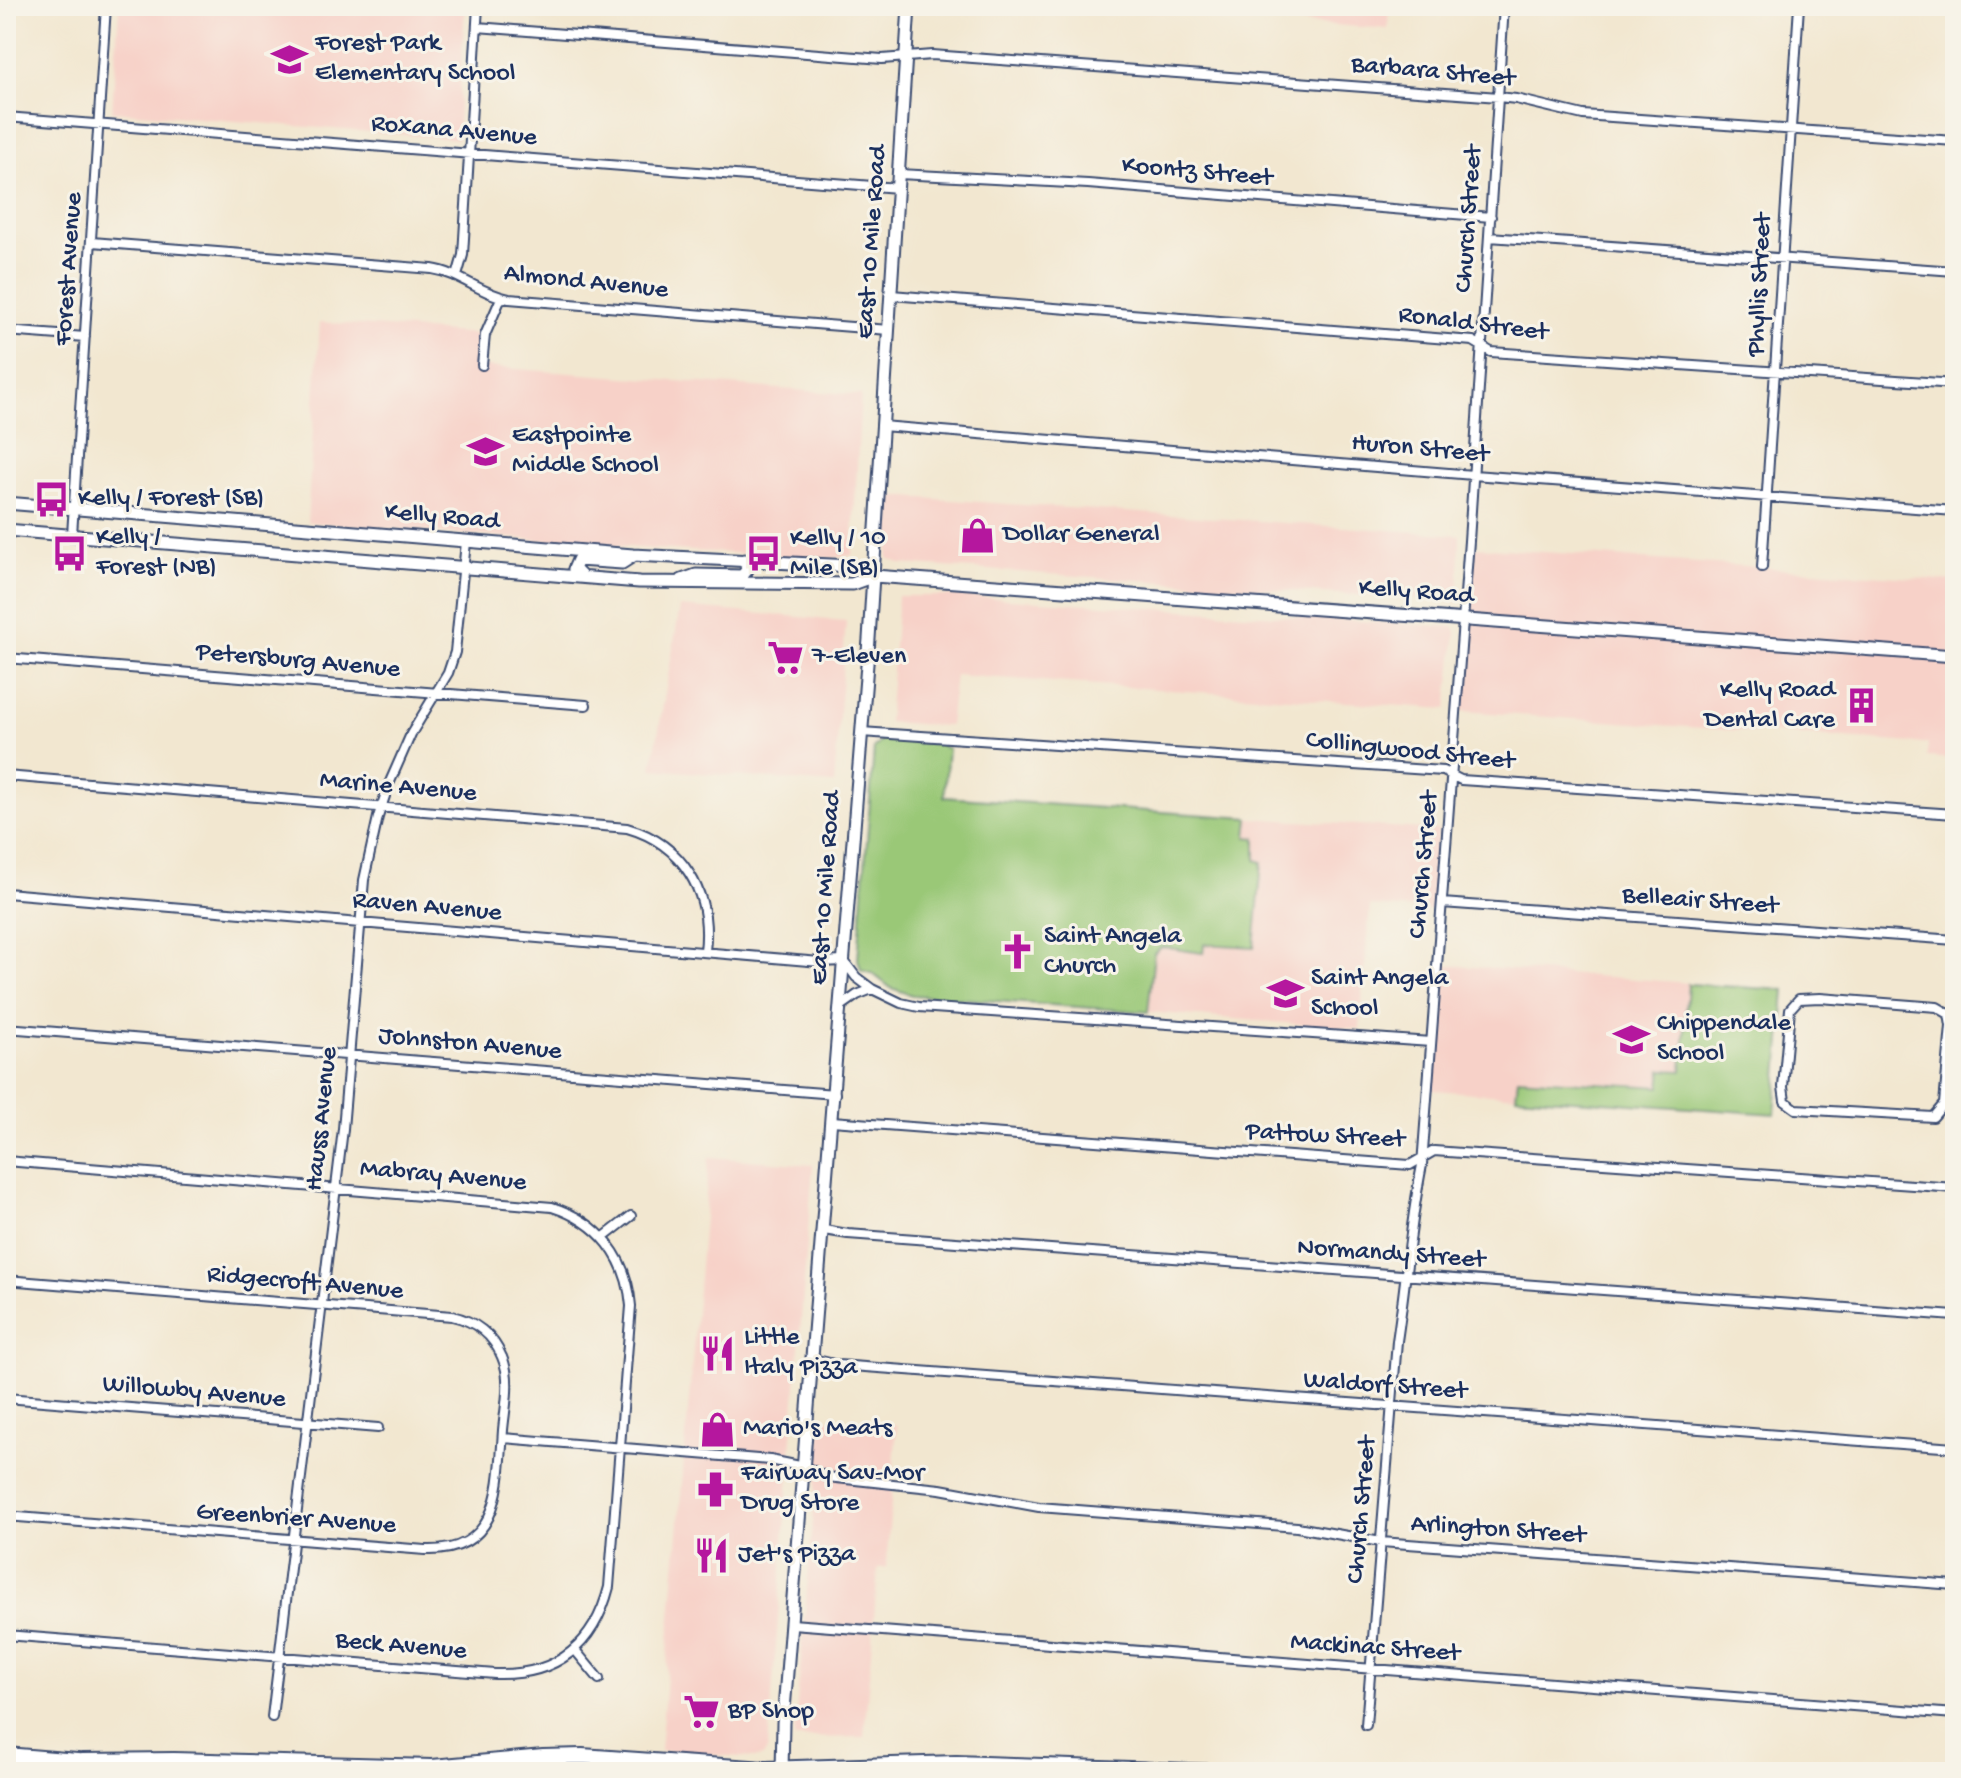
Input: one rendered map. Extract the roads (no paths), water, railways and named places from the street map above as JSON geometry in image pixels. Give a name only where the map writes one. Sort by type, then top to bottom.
[{"type":"highway","points":[[6,1755],[227,1772]]},
{"type":"highway","points":[[83,1761],[174,1760],[432,1767],[560,1756],[782,1770],[1013,1764],[1217,1772]]},
{"type":"highway","points":[[636,1772],[647,1760]]},
{"type":"street","name":"Forest Avenue","points":[[72,535],[106,6]]},
{"type":"street","points":[[457,276],[463,255],[478,6]]},
{"type":"street","name":"East 10 Mile Road","points":[[782,1770],[783,1723],[874,576],[909,6]]},
{"type":"street","name":"Church Street","points":[[1366,1725],[1392,1408],[1412,1214],[1423,1158],[1464,618],[1504,6]]},
{"type":"street","name":"Phyllis Street","points":[[1762,567],[1799,6]]},
{"type":"street","name":"Barbara Street","points":[[477,27],[882,59],[932,55],[1499,97],[1583,115],[1955,141]]},
{"type":"street","name":"Roxana Avenue","points":[[6,117],[898,188]]},
{"type":"street","name":"Koontz Street","points":[[899,174],[1088,184],[1491,217]]},
{"type":"street","points":[[1489,237],[1955,271]]},
{"type":"street","name":"Almond Avenue","points":[[92,242],[432,269],[446,271],[501,298],[889,330]]},
{"type":"street","name":"Ronald Street","points":[[891,295],[1457,339],[1473,341],[1491,352],[1955,384]]},
{"type":"street","points":[[482,365],[485,335],[501,298]]},
{"type":"street","points":[[6,331],[85,337]]},
{"type":"street","name":"Huron Street","points":[[882,426],[1955,511]]},
{"type":"street","name":"Kelly Road","points":[[6,503],[633,555],[851,566],[874,576],[1955,656]]},
{"type":"street","name":"Kelly Road","points":[[6,530],[670,584],[852,584],[874,576]]},
{"type":"street","name":"Hauss Avenue","points":[[272,1717],[336,1187],[367,864],[382,806],[411,734],[448,673],[455,652],[466,542]]},
{"type":"street","points":[[582,577],[574,569],[578,560],[622,563],[633,555]]},
{"type":"street","points":[[670,584],[696,575],[742,576],[747,570],[745,560]]},
{"type":"street","name":"Petersburg Avenue","points":[[6,658],[586,705]]},
{"type":"street","name":"Collingwood Street","points":[[861,732],[1443,771],[1461,780],[1955,814]]},
{"type":"street","name":"Marine Avenue","points":[[6,776],[611,825],[647,834],[680,859],[693,878],[705,912],[705,951]]},
{"type":"street","name":"Raven Avenue","points":[[6,893],[820,962],[844,961]]},
{"type":"street","name":"Belleair Street","points":[[1442,903],[1955,940]]},
{"type":"street","points":[[844,961],[856,977],[872,989],[901,1003],[919,1007],[1431,1042]]},
{"type":"street","points":[[840,1007],[872,989]]},
{"type":"street","points":[[1820,998],[1937,1007],[1949,1014],[1951,1064],[1944,1104],[1933,1117],[1796,1109],[1785,1101],[1784,1094],[1790,1009],[1799,999],[1820,998]]},
{"type":"street","name":"Johnston Avenue","points":[[6,1028],[835,1094]]},
{"type":"street","name":"Pattow Street","points":[[832,1121],[1410,1165],[1434,1151],[1955,1188]]},
{"type":"street","name":"Mabray Avenue","points":[[6,1161],[552,1207],[583,1220],[604,1237],[625,1272],[631,1306],[620,1447]]},
{"type":"street","points":[[604,1237],[631,1216]]},
{"type":"street","name":"Normandy Street","points":[[824,1230],[1955,1316]]},
{"type":"street","name":"Ridgecroft Avenue","points":[[6,1280],[466,1319],[483,1330],[498,1347],[507,1373],[503,1438]]},
{"type":"street","name":"Waldorf Street","points":[[813,1359],[838,1365],[1955,1448]]},
{"type":"street","name":"Willowby Avenue","points":[[6,1398],[378,1428]]},
{"type":"street","points":[[503,1438],[620,1447]]},
{"type":"street","name":"Greenbrier Avenue","points":[[6,1516],[435,1551],[462,1544],[478,1533],[495,1508],[503,1438]]},
{"type":"street","name":"Arlington Street","points":[[620,1447],[742,1457],[805,1467],[827,1477],[940,1489],[1039,1507],[1297,1527],[1381,1542],[1955,1585]]},
{"type":"street","name":"Beck Avenue","points":[[6,1635],[512,1675],[541,1669],[575,1650],[597,1623],[609,1587],[620,1447]]},
{"type":"street","name":"Mackinac Street","points":[[792,1624],[1955,1714]]},
{"type":"street","points":[[575,1650],[599,1679]]},
{"type":"place","name":"Forest Park Elementary School","points":[[289,59]]},
{"type":"place","name":"Eastpointe Middle School","points":[[486,451]]},
{"type":"place","name":"Kelly / Forest (SB)","points":[[52,499]]},
{"type":"place","name":"Dollar General","points":[[977,535]]},
{"type":"place","name":"Kelly / Forest (NB)","points":[[70,553]]},
{"type":"place","name":"Kelly / 10 Mile (SB)","points":[[764,554]]},
{"type":"place","name":"7-Eleven","points":[[786,657]]},
{"type":"place","name":"Kelly Road Dental Care","points":[[1861,706]]},
{"type":"place","name":"Saint Angela Church","points":[[1018,952]]},
{"type":"place","name":"Saint Angela School","points":[[1285,994]]},
{"type":"place","name":"Chippendale School","points":[[1631,1039]]},
{"type":"place","name":"Little Italy Pizza","points":[[718,1353]]},
{"type":"place","name":"Mario's Meats","points":[[717,1429]]},
{"type":"place","name":"Fairway Sav-Mor Drug Store","points":[[715,1489]]},
{"type":"place","name":"Jet's Pizza","points":[[712,1555]]},
{"type":"place","name":"BP Shop","points":[[702,1712]]}]
